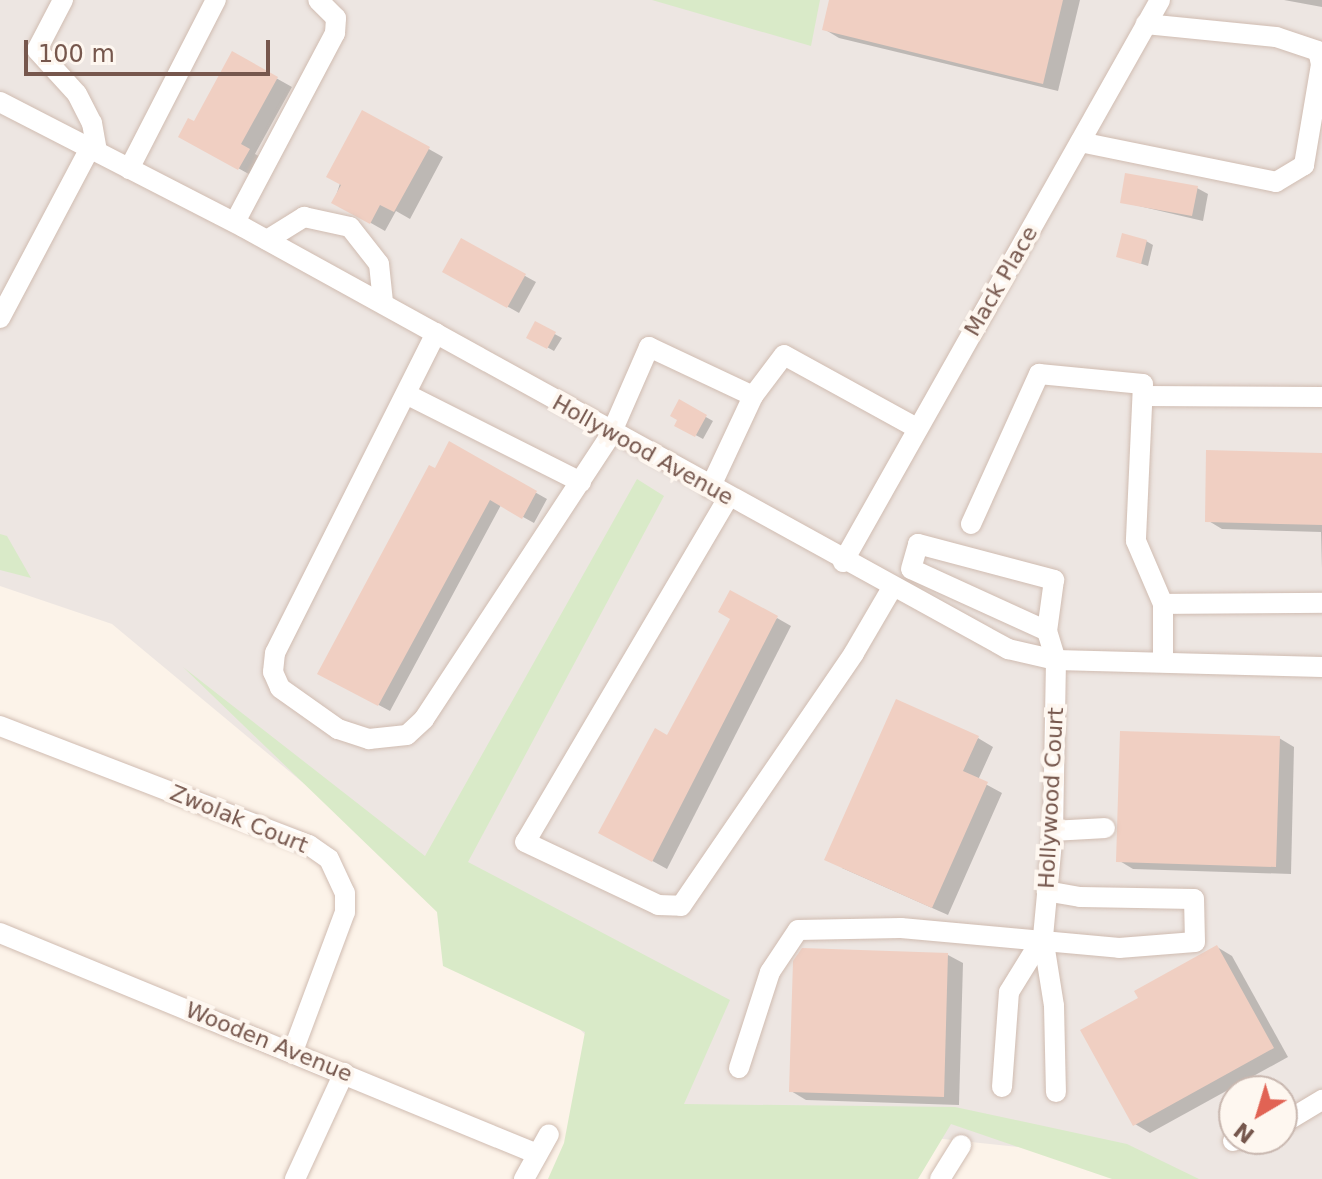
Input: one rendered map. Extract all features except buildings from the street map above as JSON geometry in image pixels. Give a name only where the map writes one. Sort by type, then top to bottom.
[{"type":"street","points":[[0,318],[94,150],[92,123],[77,94],[37,50],[63,0]]},
{"type":"street","points":[[129,169],[216,0]]},
{"type":"street","points":[[235,222],[335,33],[336,18],[318,0]]},
{"type":"street","name":"Mack Place","points":[[843,562],[1160,0]]},
{"type":"street","points":[[1080,142],[1276,182],[1304,165],[1321,64],[1318,51],[1276,37],[1146,24]]},
{"type":"street","name":"Hollywood Avenue","points":[[0,102],[235,222],[611,434],[1008,649],[1056,660],[1322,667]]},
{"type":"street","points":[[267,240],[304,217],[350,227],[379,264],[383,303]]},
{"type":"street","points":[[436,333],[275,653],[273,672],[280,688],[338,729],[369,739],[407,735],[424,719],[611,434],[649,347],[753,396]]},
{"type":"street","points":[[892,588],[854,653],[681,906],[658,905],[525,842],[719,493],[753,396],[784,355],[917,428]]},
{"type":"street","points":[[971,524],[1039,374],[1143,384],[1136,541],[1163,604],[1163,662]]},
{"type":"street","points":[[406,394],[581,482]]},
{"type":"street","points":[[1143,396],[1322,397]]},
{"type":"street","points":[[918,544],[1054,580],[1047,631],[989,609],[911,569],[918,544]]},
{"type":"street","points":[[1163,604],[1322,603]]},
{"type":"street","name":"Hollywood Court","points":[[1043,937],[1053,831],[1056,660],[1047,631]]},
{"type":"street","name":"Zwolak Court","points":[[0,726],[309,845],[329,859],[345,893],[345,912],[293,1051]]},
{"type":"street","points":[[1053,831],[1105,828]]},
{"type":"street","points":[[739,1068],[770,972],[798,930],[901,928],[1043,937],[1119,948],[1195,942],[1194,899],[1080,897],[1047,891]]},
{"type":"street","name":"Wooden Avenue","points":[[0,933],[537,1154]]},
{"type":"street","points":[[1002,1087],[1009,992],[1043,937]]},
{"type":"street","points":[[1043,937],[1054,1006],[1056,1092]]},
{"type":"street","points":[[295,1179],[344,1073]]},
{"type":"street","points":[[1298,1114],[1322,1100]]},
{"type":"street","points":[[524,1179],[549,1134]]},
{"type":"street","points":[[940,1179],[961,1145]]},
{"type":"shaded area","points":[[0,0],[1322,0],[1322,1179],[1163,1179],[1112,1157],[660,1109],[479,929],[112,624],[0,586]]},
{"type":"green space","points":[[652,0],[820,0],[811,46]]},
{"type":"green space","points":[[637,479],[664,496],[468,862],[730,1000],[684,1104],[955,1107],[1127,1144],[1199,1179],[1112,1179],[951,1124],[918,1179],[548,1179],[564,1143],[585,1032],[443,966],[437,912],[183,667],[425,856]]},
{"type":"green space","points":[[0,534],[7,536],[31,578],[0,570]]}]
